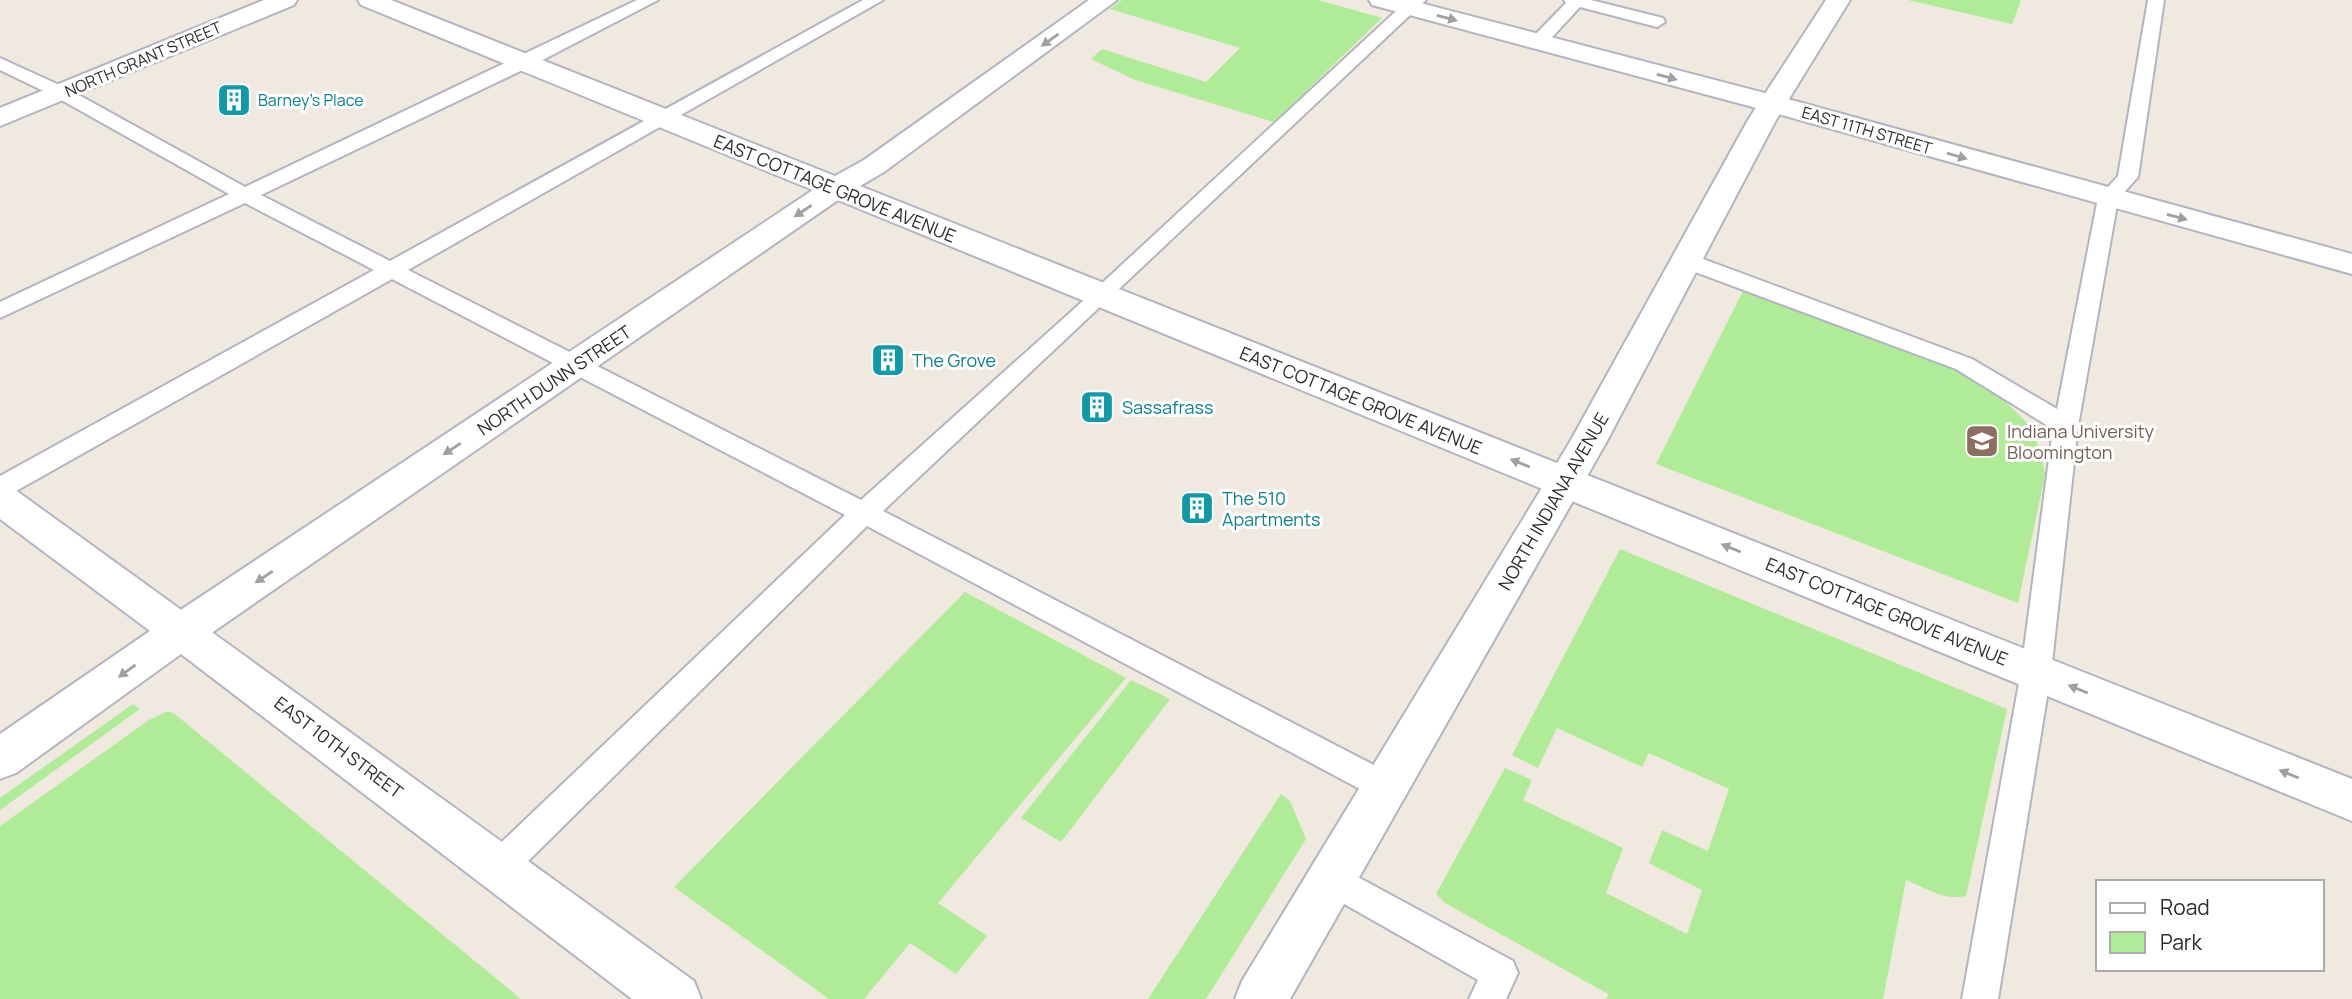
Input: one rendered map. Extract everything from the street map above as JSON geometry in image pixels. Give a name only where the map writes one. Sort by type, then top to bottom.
[{"type":"street","name":"NORTH GRANT STREET","points":[[0,118],[285,0]]},
{"type":"street","name":"EAST COTTAGE GROVE AVENUE","points":[[370,0],[2352,800]]},
{"type":"street","name":"NORTH DUNN STREET","points":[[0,759],[182,631],[836,188],[874,166],[1105,0]]},
{"type":"street","name":"EAST 11TH STREET","points":[[1381,0],[1414,4],[1537,43],[1773,104],[2352,264]]},
{"type":"street","name":"NORTH INDIANA AVENUE","points":[[1261,999],[1565,482],[1762,120],[1838,0]]},
{"type":"street","name":"EAST 10TH STREET","points":[[0,499],[182,631],[675,999]]},
{"type":"lane","points":[[0,311],[650,0]]},
{"type":"lane","points":[[0,488],[875,0]]},
{"type":"lane","points":[[1980,999],[2036,671],[2066,426],[2108,198],[2128,177],[2156,0]]},
{"type":"lane","points":[[1537,43],[1574,1],[1657,22]]},
{"type":"lane","points":[[499,867],[864,513],[1414,4]]},
{"type":"lane","points":[[0,63],[62,93],[245,195],[864,513],[1384,786]]},
{"type":"lane","points":[[1687,261],[1964,364],[2066,426]]},
{"type":"lane","points":[[1330,878],[1500,973],[1487,999]]},
{"type":"green space","points":[[1122,0],[1318,0],[1382,18],[1274,122],[1135,80],[1091,59],[1102,49],[1206,82],[1240,48],[1110,9]]},
{"type":"green space","points":[[1908,0],[2021,0],[2012,24]]},
{"type":"green space","points":[[1744,289],[1966,373],[2000,396],[2030,426],[2042,455],[2045,475],[2018,603],[1656,464]]},
{"type":"green space","points":[[1620,549],[2007,709],[1966,896],[1950,897],[1906,880],[1883,999],[1607,999],[1608,994],[1445,903],[1436,894],[1505,768],[1532,780],[1523,800],[1623,848],[1606,893],[1687,934],[1702,890],[1649,863],[1662,830],[1708,851],[1729,789],[1649,753],[1642,767],[1557,728],[1538,768],[1512,755]]},
{"type":"green space","points":[[965,592],[1126,678],[938,903],[987,936],[956,974],[910,943],[864,999],[829,999],[674,887]]},
{"type":"green space","points":[[1131,680],[1170,699],[1061,842],[1021,818]]},
{"type":"green space","points":[[133,704],[140,709],[0,810],[0,798]]},
{"type":"green space","points":[[168,711],[521,999],[0,999],[0,826],[149,720]]},
{"type":"green space","points":[[1281,794],[1290,801],[1306,839],[1206,999],[1148,999]]},
{"type":"place","name":"Barney's Place","points":[[234,100]]},
{"type":"place","name":"The Grove","points":[[888,360]]},
{"type":"place","name":"Sassafrass","points":[[1097,407]]},
{"type":"place","name":"Indiana University Bloomington","points":[[1982,441]]},
{"type":"place","name":"The 510 Apartments","points":[[1197,508]]}]
